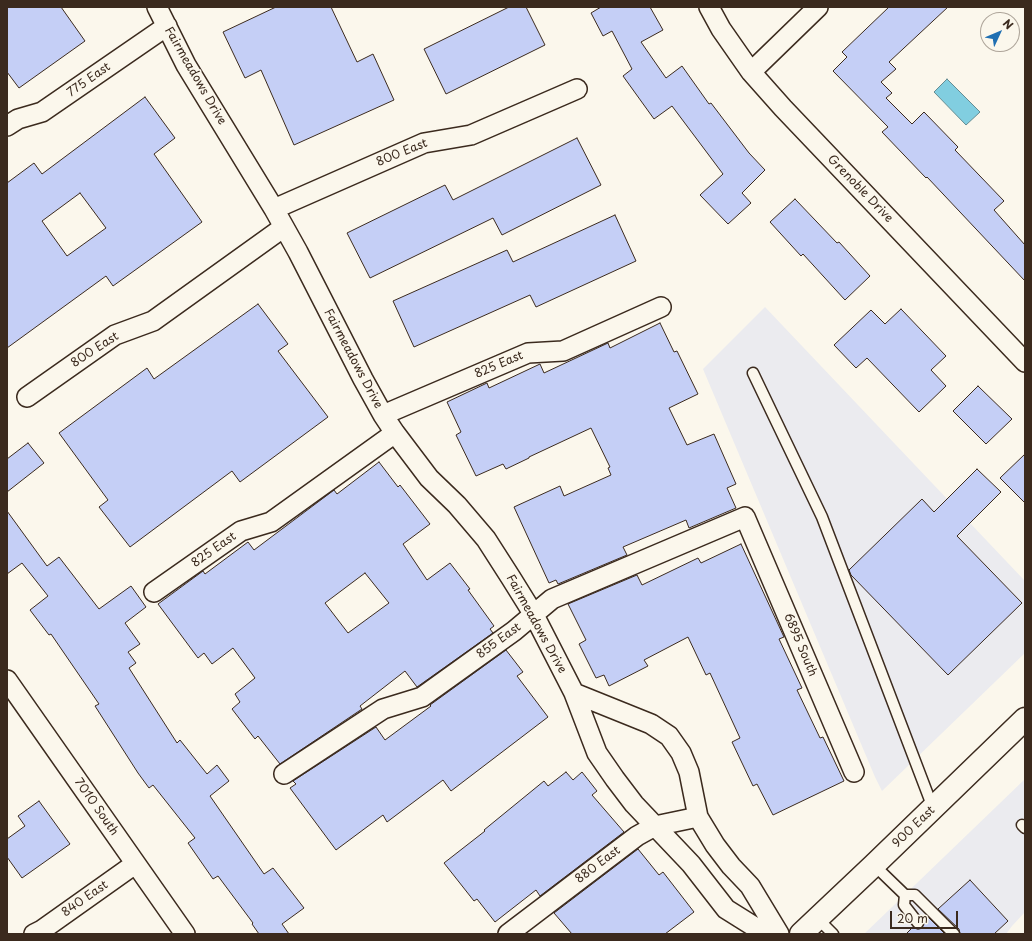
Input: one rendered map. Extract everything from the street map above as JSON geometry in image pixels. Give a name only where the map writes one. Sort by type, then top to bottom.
[{"type":"main road","name":"900 East","points":[[801,934],[933,808],[1023,726]]},
{"type":"street","name":"Fairmeadows Drive","points":[[157,7],[186,65],[274,209],[298,252],[383,415],[430,478],[457,505],[486,539],[534,615],[574,693],[597,753],[614,780],[634,804],[691,864],[726,909],[766,934]]},
{"type":"street","name":"Grenoble Drive","points":[[709,7],[720,29],[751,72],[804,130],[1025,362]]},
{"type":"street","points":[[751,72],[818,7]]},
{"type":"street","name":"775 East","points":[[7,126],[18,118],[42,112],[167,26]]},
{"type":"street","name":"800 East","points":[[274,209],[424,143],[471,135],[577,89]]},
{"type":"street","name":"800 East","points":[[27,397],[115,335],[153,320],[284,227]]},
{"type":"street","name":"825 East","points":[[383,415],[528,353],[563,351],[661,307]]},
{"type":"street","name":"825 East","points":[[154,592],[241,531],[271,522],[395,433]]},
{"type":"street","name":"855 East","points":[[284,774],[383,710],[422,697],[514,631],[552,599],[745,517]]},
{"type":"street","name":"6895 South","points":[[745,517],[854,772]]},
{"type":"street","name":"7010 South","points":[[7,680],[185,934]]},
{"type":"street","points":[[574,693],[652,724],[669,736],[681,753],[689,772],[698,817],[715,845],[731,866],[750,886],[779,934]]},
{"type":"street","name":"880 East","points":[[508,934],[637,836],[655,826],[698,817]]},
{"type":"street","name":"840 East","points":[[34,934],[42,930],[135,864]]},
{"type":"lane","points":[[753,373],[822,516],[933,808]]},
{"type":"lane","points":[[874,865],[905,895],[915,895],[954,934]]},
{"type":"lane","points":[[905,895],[904,905],[918,923]]},
{"type":"lane","points":[[817,918],[833,934]]},
{"type":"shaded area","points":[[765,307],[1025,581],[1025,653],[882,791],[703,369]]},
{"type":"shaded area","points":[[1025,779],[1025,912],[1006,934],[864,934]]},
{"type":"water","points":[[947,79],[980,112],[966,125],[934,92]]},
{"type":"building","points":[[7,7],[61,7],[85,41],[19,88],[7,72]]},
{"type":"building","points":[[276,7],[331,7],[357,62],[373,54],[394,100],[294,145],[261,70],[245,78],[223,32]]},
{"type":"building","points":[[509,7],[526,7],[545,45],[446,94],[424,49]]},
{"type":"building","points":[[601,7],[650,7],[663,30],[641,42],[666,78],[682,66],[709,104],[711,103],[749,153],[765,170],[742,193],[751,203],[728,224],[700,195],[723,174],[672,106],[654,119],[623,76],[632,69],[612,31],[603,36],[591,13]]},
{"type":"building","points":[[889,7],[948,7],[889,62],[896,69],[881,82],[892,93],[886,98],[912,124],[924,112],[958,147],[955,150],[1004,201],[994,210],[1025,245],[1025,281],[927,177],[926,178],[882,132],[888,127],[833,71],[847,57],[842,52]]},
{"type":"building","points":[[145,97],[175,138],[154,154],[202,222],[113,286],[106,276],[7,348],[7,183],[34,163],[42,174]],"holes":[[[80,193],[106,228],[67,256],[42,221]]]},
{"type":"building","points":[[577,138],[601,185],[502,235],[493,218],[370,278],[347,233],[445,185],[453,200]]},
{"type":"building","points":[[795,199],[837,243],[839,242],[870,276],[845,300],[803,254],[801,256],[770,222]]},
{"type":"building","points":[[615,215],[636,261],[536,307],[530,295],[414,347],[393,301],[507,250],[513,262]]},
{"type":"building","points":[[258,304],[288,344],[278,351],[328,417],[240,482],[232,471],[130,547],[99,507],[108,500],[59,433],[147,368],[154,379]]},
{"type":"building","points":[[901,309],[946,356],[931,370],[946,386],[919,412],[867,358],[856,368],[834,345],[871,310],[885,324]]},
{"type":"building","points":[[660,323],[674,352],[677,351],[698,394],[669,408],[687,445],[714,434],[736,484],[727,488],[736,508],[689,528],[686,520],[623,547],[627,555],[558,584],[556,580],[549,583],[514,507],[560,486],[564,496],[611,475],[608,468],[610,467],[591,428],[506,469],[503,464],[476,476],[456,435],[461,432],[447,402],[487,383],[489,388],[540,364],[544,373],[608,343],[610,348]]},
{"type":"building","points":[[978,386],[1012,419],[986,444],[953,411]]},
{"type":"building","points":[[28,443],[44,463],[7,492],[7,459]]},
{"type":"building","points":[[1025,454],[1025,503],[1000,478]]},
{"type":"building","points":[[379,462],[398,487],[400,485],[430,524],[403,544],[427,580],[450,563],[470,589],[468,590],[494,626],[490,629],[493,633],[417,687],[405,671],[360,706],[362,709],[280,764],[258,736],[255,739],[232,709],[240,702],[235,694],[255,678],[233,648],[212,664],[204,653],[198,658],[158,604],[203,571],[205,574],[248,542],[254,550],[334,490],[337,494]],"holes":[[[365,573],[389,603],[348,633],[325,603]]]},
{"type":"building","points":[[977,469],[1001,492],[957,536],[1022,603],[948,675],[851,575],[849,570],[922,499],[934,512]]},
{"type":"building","points":[[7,511],[47,566],[59,557],[99,609],[131,586],[146,607],[125,623],[140,644],[128,652],[136,663],[129,668],[177,743],[180,740],[207,774],[217,765],[229,781],[210,796],[264,874],[273,868],[304,908],[282,924],[289,934],[259,934],[252,924],[253,923],[218,876],[213,879],[188,843],[195,838],[153,785],[149,788],[138,773],[95,706],[99,704],[51,634],[49,635],[30,610],[48,596],[22,563],[7,574]]},
{"type":"building","points":[[741,544],[784,637],[779,639],[802,688],[797,690],[820,738],[823,737],[844,781],[773,815],[757,784],[753,786],[732,742],[740,738],[710,673],[706,675],[688,637],[644,660],[648,666],[609,686],[604,675],[596,678],[579,644],[586,640],[568,604],[637,575],[642,585],[698,558],[701,563]]},
{"type":"building","points":[[506,650],[523,672],[517,676],[548,717],[451,791],[443,780],[387,822],[383,815],[336,850],[290,788],[296,784],[293,781],[376,727],[385,740],[431,706],[430,705]]},
{"type":"building","points":[[566,772],[573,780],[582,772],[597,791],[592,795],[624,832],[540,896],[536,890],[495,922],[477,899],[474,901],[444,863],[485,831],[484,830],[544,781],[548,786]]},
{"type":"building","points":[[39,801],[70,844],[22,878],[7,857],[7,839],[25,826],[18,816]]},
{"type":"building","points":[[638,849],[659,875],[663,872],[694,912],[665,934],[572,934],[554,913]]},
{"type":"building","points":[[970,880],[1008,921],[994,934],[960,934],[959,929],[938,909]]},
{"type":"building","points":[[926,915],[945,934],[906,934],[913,927],[918,929],[922,928],[924,922],[923,919]]}]
